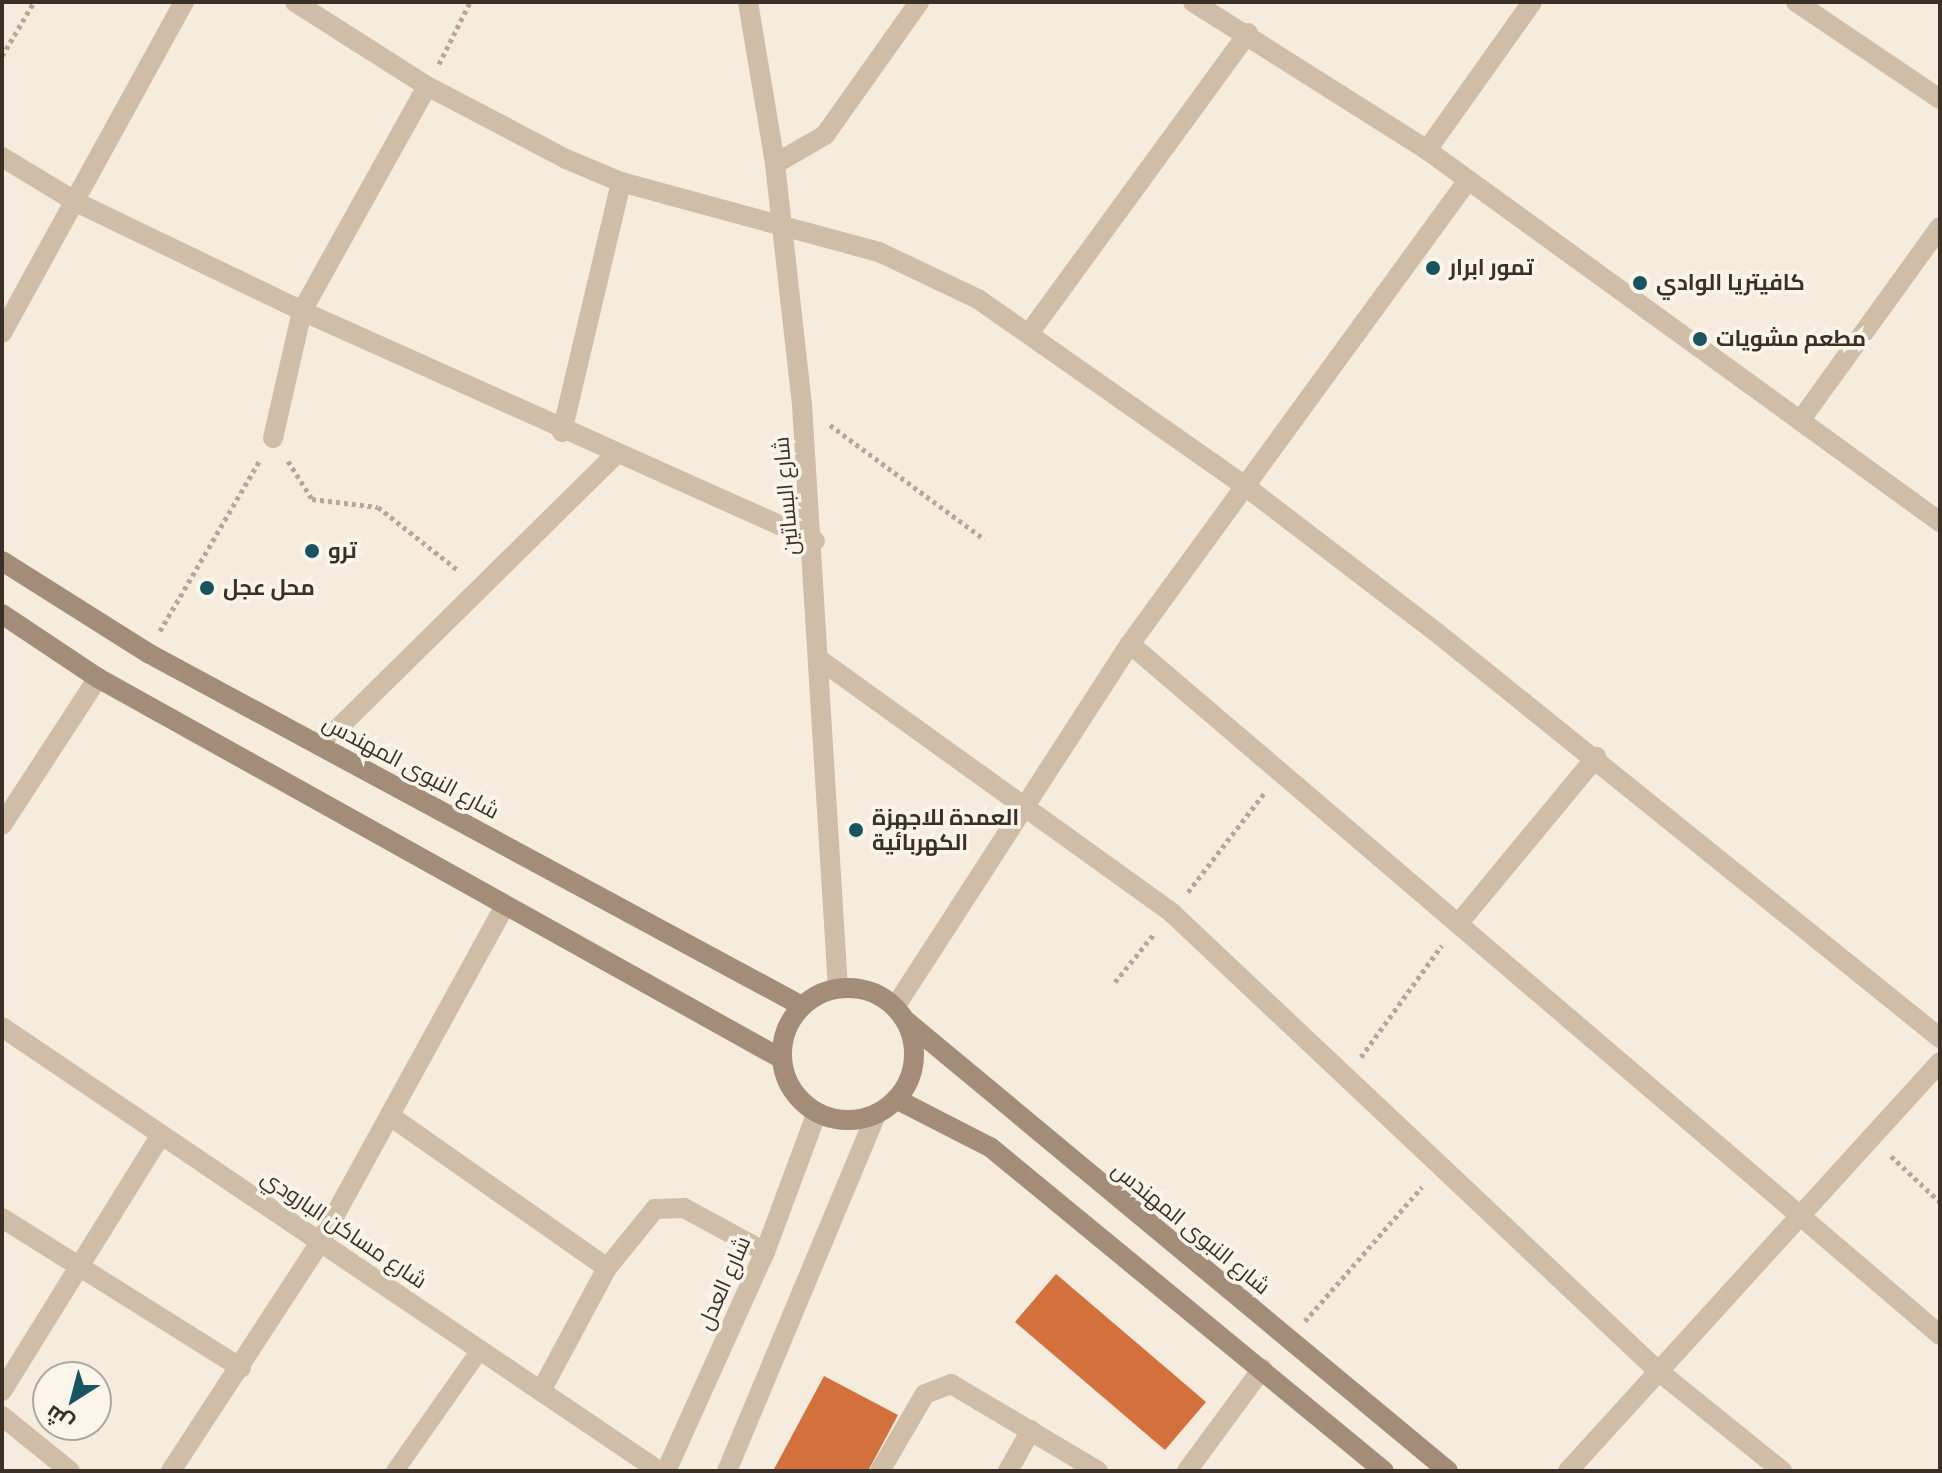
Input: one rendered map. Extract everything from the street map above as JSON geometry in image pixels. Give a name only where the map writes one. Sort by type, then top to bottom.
[{"type":"street","points":[[2,333],[78,203],[184,2]]},
{"type":"street","points":[[295,2],[427,86],[504,130],[621,182],[782,226],[931,274],[1030,332],[1245,486],[1596,757],[1940,1038]]},
{"type":"street","name":"شارع البساتين","points":[[748,2],[775,164],[815,541],[838,988]]},
{"type":"street","points":[[775,164],[835,123],[919,2]]},
{"type":"street","points":[[1193,2],[1248,33],[1427,150],[1940,522]]},
{"type":"street","points":[[1427,150],[1532,2]]},
{"type":"street","points":[[1796,2],[1940,99]]},
{"type":"street","points":[[1030,332],[1248,33]]},
{"type":"street","points":[[273,438],[302,311],[427,86]]},
{"type":"street","points":[[2,157],[78,203],[302,311],[562,432],[815,541]]},
{"type":"street","points":[[900,1014],[1021,803],[1130,644],[1468,180]]},
{"type":"street","points":[[562,432],[621,182]]},
{"type":"street","points":[[1800,421],[1940,227]]},
{"type":"street","points":[[320,746],[615,455]]},
{"type":"street","name":"شارع النبوى المهندس","points":[[2,561],[148,653],[802,1006]]},
{"type":"street","points":[[2,614],[98,678],[782,1059]]},
{"type":"street","points":[[1130,644],[1277,776],[1458,924],[1940,1335]]},
{"type":"street","points":[[823,662],[1172,913],[1657,1370],[1782,1471]]},
{"type":"street","points":[[2,825],[98,678]]},
{"type":"street","points":[[1458,924],[1596,757]]},
{"type":"street","points":[[171,1471],[241,1368],[320,1242],[393,1118],[505,906]]},
{"type":"street","points":[[838,988],[878,995],[900,1014],[914,1061],[896,1099],[876,1114],[836,1119],[817,1112],[800,1099],[782,1059],[786,1030],[802,1006],[838,988]]},
{"type":"street","name":"شارع النبوى المهندس","points":[[900,1014],[1448,1471]]},
{"type":"street","name":"شارع مساكن البارودي","points":[[2,1027],[659,1471]]},
{"type":"street","points":[[1568,1471],[1869,1135],[1935,1075]]},
{"type":"street","points":[[896,1099],[990,1147],[1384,1471]]},
{"type":"street","name":"شارع العدل","points":[[666,1471],[765,1252],[817,1112]]},
{"type":"street","points":[[727,1471],[876,1114]]},
{"type":"street","points":[[393,1118],[607,1268]]},
{"type":"street","points":[[2,1391],[161,1135]]},
{"type":"street","points":[[541,1391],[607,1268],[661,1206],[684,1208],[765,1252]]},
{"type":"street","points":[[2,1218],[241,1368]]},
{"type":"street","points":[[1187,1471],[1262,1369]]},
{"type":"street","points":[[880,1471],[925,1394],[944,1385],[962,1387],[1098,1471]]},
{"type":"street","points":[[2,1416],[70,1471]]},
{"type":"street","points":[[1008,1471],[1031,1430]]},
{"type":"lane","points":[[395,1471],[480,1350]]},
{"type":"path","points":[[2,56],[34,2]]},
{"type":"path","points":[[427,86],[470,2]]},
{"type":"path","points":[[802,405],[984,539]]},
{"type":"path","points":[[148,653],[273,438],[312,499],[378,507],[481,588]]},
{"type":"path","points":[[1115,982],[1277,776]]},
{"type":"path","points":[[1347,1078],[1458,924]]},
{"type":"path","points":[[1869,1135],[1940,1202]]},
{"type":"path","points":[[1289,1340],[1440,1166]]},
{"type":"building","points":[[1056,1274],[1206,1402],[1165,1450],[1015,1322]]},
{"type":"building","points":[[824,1376],[898,1415],[868,1471],[773,1471]]},
{"type":"place","name":"تمور ابرار","points":[[1433,268]]},
{"type":"place","name":"كافيتريا الوادي","points":[[1640,283]]},
{"type":"place","name":"مطعم مشويات","points":[[1700,339]]},
{"type":"place","name":"ترو","points":[[312,551]]},
{"type":"place","name":"محل عجل","points":[[207,588]]},
{"type":"place","name":"العمدة للاجهزة الكهربائية","points":[[856,830]]}]
